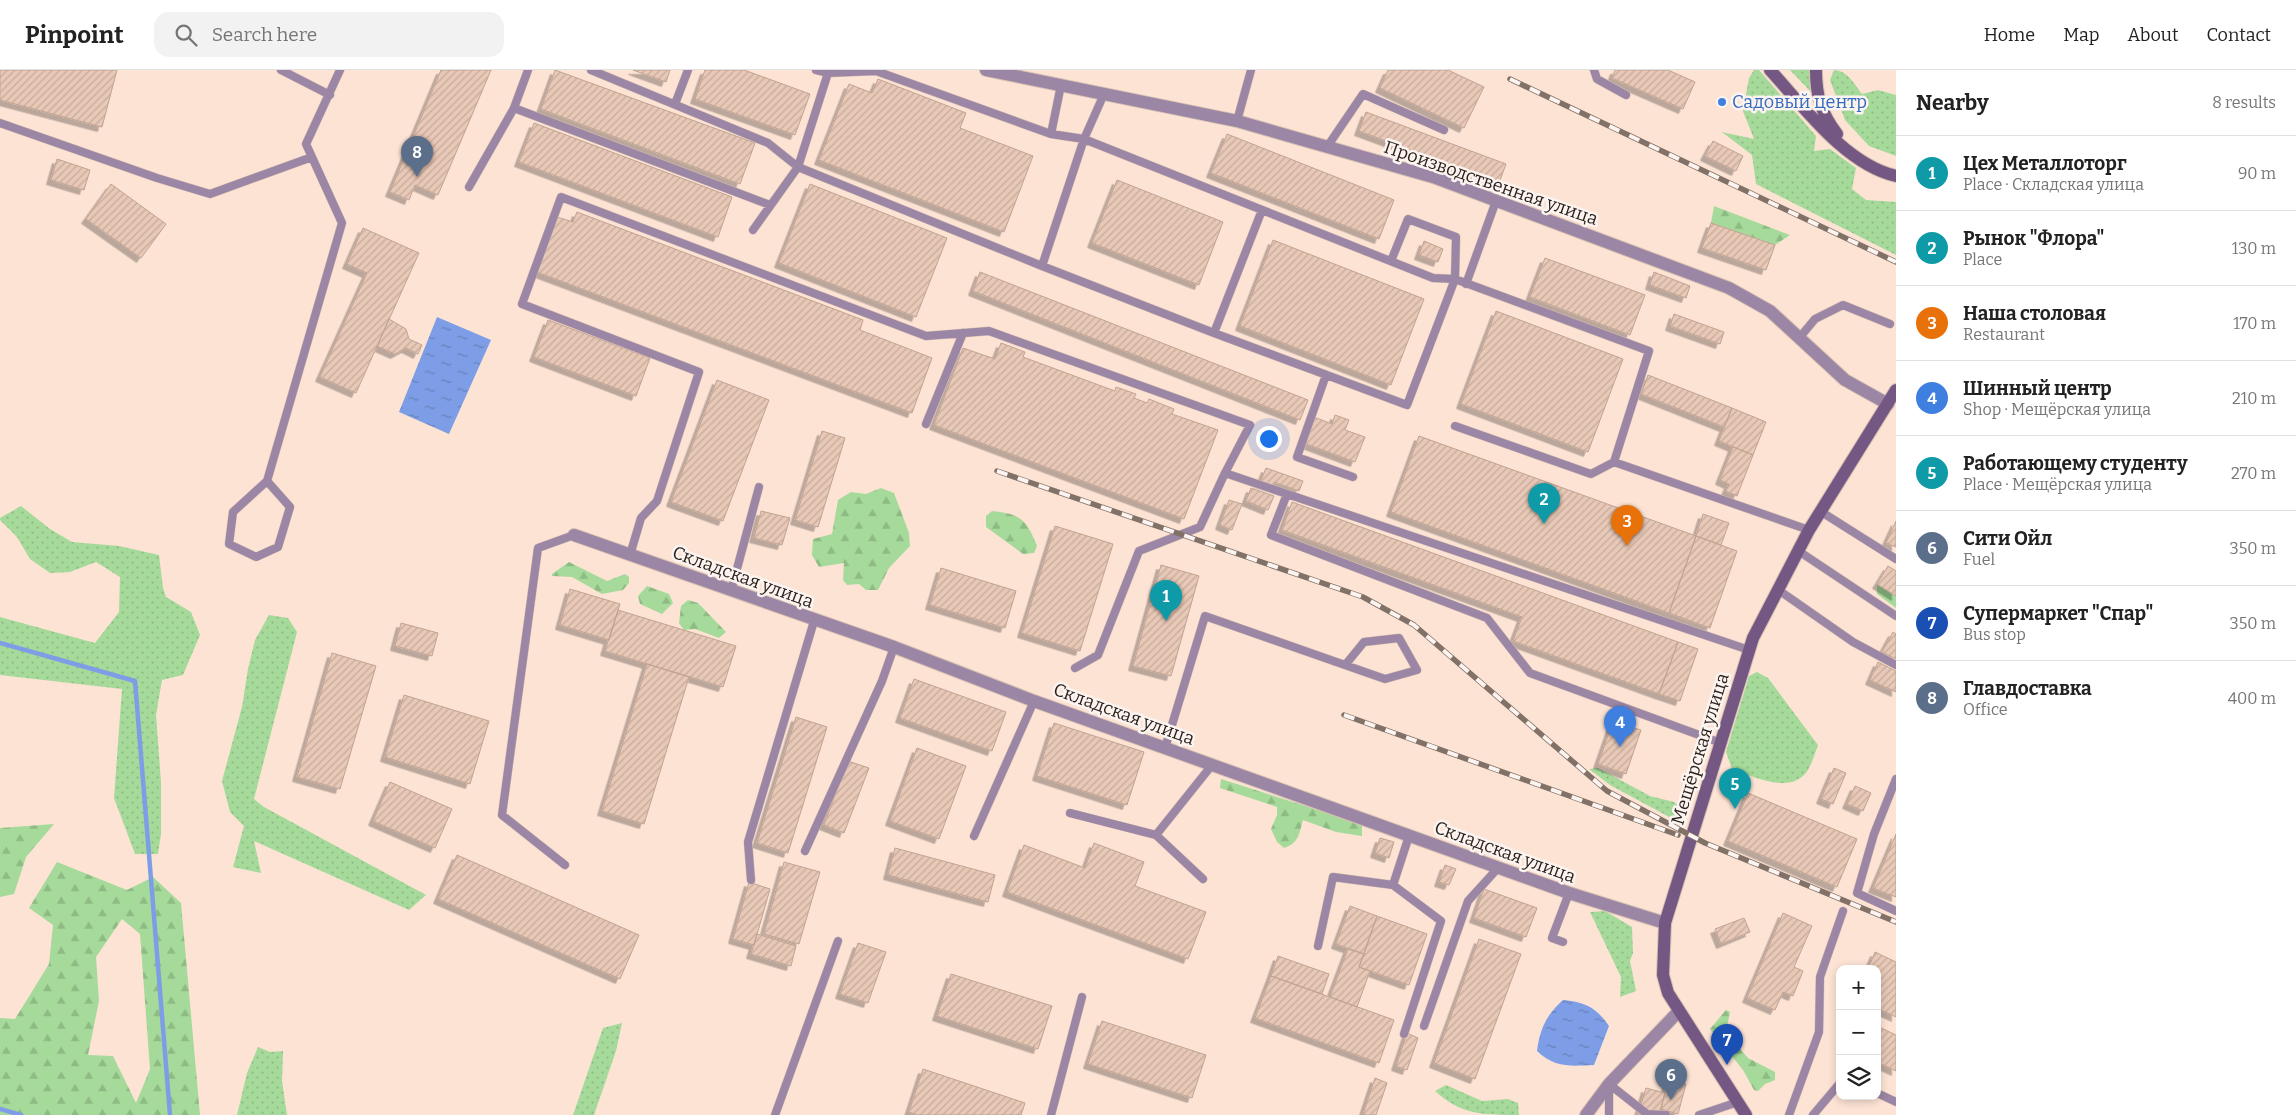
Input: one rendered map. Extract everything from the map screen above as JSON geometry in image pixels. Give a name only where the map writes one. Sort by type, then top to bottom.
[{"type":"main road","points":[[1770,70],[1823,128],[1856,157],[1882,173],[1896,176]]},
{"type":"main road","points":[[1816,70],[1816,94],[1829,123],[1856,157]]},
{"type":"main road","name":"Мещёрская улица","points":[[1746,1115],[1678,1012],[1668,993],[1663,975],[1664,923],[1749,650],[1797,550],[1896,390]]},
{"type":"street","name":"Производственная улица","points":[[986,70],[1238,121],[1433,177],[1729,288],[1770,311],[1845,380],[1888,404]]},
{"type":"street","name":"Складская улица","points":[[574,535],[894,648],[1034,701],[1498,868],[1664,923]]},
{"type":"street","points":[[1586,1115],[1609,1084],[1678,1012]]},
{"type":"lane","points":[[281,70],[330,95]]},
{"type":"lane","points":[[267,481],[290,507],[278,547],[256,557],[229,544],[233,512],[267,481],[342,223],[306,144],[340,70]]},
{"type":"lane","points":[[469,187],[514,108],[528,70]]},
{"type":"lane","points":[[591,70],[768,143],[798,167],[1042,266],[1407,406],[1455,280],[1456,238],[1408,219],[1390,261]]},
{"type":"lane","points":[[674,104],[688,70]]},
{"type":"lane","points":[[816,70],[828,73],[876,71],[1052,134],[1084,139],[1433,278],[1455,280],[1649,351],[1614,462],[1591,474],[1455,426]]},
{"type":"lane","points":[[1238,121],[1251,70]]},
{"type":"lane","points":[[1594,70],[1597,79],[1626,95]]},
{"type":"lane","points":[[752,230],[798,167],[828,73]]},
{"type":"lane","points":[[1052,134],[1061,85]]},
{"type":"lane","points":[[1042,266],[1084,139],[1104,94]]},
{"type":"lane","points":[[1327,147],[1363,94],[1444,130]]},
{"type":"lane","points":[[514,108],[770,205]]},
{"type":"lane","points":[[0,123],[157,178],[210,194],[312,157]]},
{"type":"lane","points":[[630,555],[641,518],[657,501],[698,372],[522,304],[561,197],[926,336],[989,331],[1250,425],[1200,526],[1139,551],[1098,655],[1075,668]]},
{"type":"lane","points":[[1466,284],[1496,201]]},
{"type":"lane","points":[[1214,333],[1262,210]]},
{"type":"lane","points":[[1800,337],[1815,319],[1842,305],[1890,324]]},
{"type":"lane","points":[[926,424],[963,333]]},
{"type":"lane","points":[[1326,375],[1297,457],[1353,477]]},
{"type":"lane","points":[[1614,462],[1809,530]]},
{"type":"lane","points":[[1225,473],[1749,650]]},
{"type":"lane","points":[[731,591],[759,487]]},
{"type":"lane","points":[[1287,494],[1271,535],[1488,618],[1530,673],[1721,743]]},
{"type":"lane","points":[[1820,511],[1896,559]]},
{"type":"lane","points":[[565,866],[502,815],[538,548],[574,535]]},
{"type":"lane","points":[[1797,550],[1896,616]]},
{"type":"lane","points":[[1777,589],[1853,642],[1896,664]]},
{"type":"lane","points":[[1165,748],[1205,616],[1385,679],[1417,670],[1399,638],[1364,642],[1346,664]]},
{"type":"lane","points":[[751,880],[748,842],[814,621]]},
{"type":"lane","points":[[805,851],[882,681],[894,648]]},
{"type":"lane","points":[[974,836],[1034,701]]},
{"type":"lane","points":[[1156,835],[1212,765]]},
{"type":"lane","points":[[1896,779],[1874,834],[1857,893],[1896,911]]},
{"type":"lane","points":[[1070,813],[1156,835],[1203,879]]},
{"type":"lane","points":[[1393,884],[1409,836]]},
{"type":"lane","points":[[1424,1026],[1468,901],[1498,868]]},
{"type":"lane","points":[[1318,946],[1333,877],[1393,884],[1441,920],[1404,1034]]},
{"type":"lane","points":[[1562,942],[1552,938],[1569,893]]},
{"type":"lane","points":[[1789,1115],[1792,1112],[1819,1032],[1820,977],[1843,911]]},
{"type":"lane","points":[[775,1115],[838,941]]},
{"type":"lane","points":[[1051,1115],[1082,997]]},
{"type":"lane","points":[[1609,1084],[1609,1115]]},
{"type":"lane","points":[[1609,1084],[1647,1114],[1666,1115]]},
{"type":"lane","points":[[1813,1115],[1836,1088]]},
{"type":"lane","points":[[1881,1095],[1896,1102]]},
{"type":"lane","points":[[1699,1115],[1738,1102]]},
{"type":"green space","points":[[1754,70],[1759,70],[1816,136],[1814,151],[1830,149],[1856,168],[1852,189],[1866,200],[1896,202],[1896,255],[1756,184],[1752,155],[1722,132],[1754,139],[1743,111],[1749,78]]},
{"type":"green space","points":[[1790,70],[1810,70],[1811,92]]},
{"type":"green space","points":[[1834,70],[1847,75],[1862,94],[1878,90],[1896,95],[1896,156],[1869,146],[1845,120],[1830,80]]},
{"type":"green space","points":[[1714,206],[1790,235],[1775,245],[1711,223]]},
{"type":"green space","points":[[881,488],[894,493],[909,533],[910,546],[889,568],[878,590],[866,590],[859,584],[847,585],[843,580],[844,563],[819,567],[812,555],[813,539],[832,534],[838,500],[851,492],[866,494]]},
{"type":"green space","points":[[21,506],[50,529],[72,542],[119,546],[159,555],[166,597],[191,612],[200,635],[183,675],[162,680],[156,715],[161,782],[161,834],[158,854],[135,854],[114,798],[122,689],[0,675],[0,617],[95,643],[119,612],[120,577],[96,562],[70,572],[50,573],[30,559],[17,537],[0,520],[0,518]]},
{"type":"green space","points":[[992,511],[1016,516],[1026,524],[1037,546],[1034,553],[1023,554],[986,527],[986,516]]},
{"type":"green space","points":[[569,562],[607,581],[625,574],[629,577],[629,583],[623,590],[602,594],[572,577],[552,576],[552,574]]},
{"type":"green space","points":[[1877,584],[1896,596],[1896,608],[1877,594]]},
{"type":"green space","points":[[647,586],[669,594],[673,603],[662,614],[640,604],[638,596]]},
{"type":"green space","points":[[688,600],[698,603],[726,632],[719,638],[695,629],[684,630],[679,623],[681,606]]},
{"type":"green space","points":[[269,615],[288,618],[297,632],[254,799],[264,807],[426,895],[409,910],[254,841],[261,873],[233,867],[244,826],[230,812],[222,781],[242,707],[255,640]]},
{"type":"green space","points":[[1757,672],[1768,678],[1818,745],[1808,770],[1801,778],[1792,782],[1772,782],[1732,769],[1726,752],[1749,676]]},
{"type":"green space","points":[[1598,768],[1650,796],[1674,802],[1682,808],[1683,814],[1677,818],[1671,818],[1610,785],[1589,769]]},
{"type":"green space","points":[[1221,779],[1362,824],[1362,836],[1336,832],[1303,820],[1296,841],[1284,848],[1277,842],[1271,829],[1277,815],[1277,807],[1220,788]]},
{"type":"green space","points":[[54,824],[26,857],[14,894],[0,897],[0,828]]},
{"type":"green space","points":[[57,862],[127,890],[153,877],[181,903],[200,1115],[0,1115],[0,1018],[15,1019],[49,964],[53,925],[29,908]],"holes":[[[122,919],[140,934],[150,1069],[136,1103],[113,1056],[88,1055],[99,1001],[96,957]]]},
{"type":"green space","points":[[1605,911],[1632,927],[1633,953],[1630,961],[1636,991],[1620,997],[1621,977],[1590,912]]},
{"type":"green space","points":[[1726,1010],[1730,1012],[1726,1032],[1748,1058],[1775,1072],[1775,1080],[1765,1084],[1758,1091],[1754,1090],[1743,1070],[1710,1029]]},
{"type":"green space","points":[[622,1023],[616,1051],[594,1115],[573,1115],[603,1028]]},
{"type":"green space","points":[[258,1047],[270,1052],[283,1051],[282,1081],[287,1115],[237,1115],[247,1073]]},
{"type":"green space","points":[[1446,1085],[1482,1101],[1508,1099],[1518,1103],[1519,1115],[1483,1114],[1454,1105],[1435,1091]]},
{"type":"water","points":[[437,317],[491,340],[449,434],[399,412]]},
{"type":"water","points":[[1563,1000],[1578,1002],[1595,1010],[1609,1026],[1594,1065],[1563,1065],[1544,1057],[1537,1051],[1540,1036],[1548,1017]]},
{"type":"building","points":[[0,70],[117,70],[102,127],[0,100]]},
{"type":"building","points":[[441,70],[491,70],[438,195],[415,185],[409,200],[390,192]]},
{"type":"building","points":[[555,70],[755,143],[740,184],[541,109]]},
{"type":"building","points":[[633,70],[670,70],[666,82]]},
{"type":"building","points":[[705,70],[744,70],[810,94],[795,135],[695,99]]},
{"type":"building","points":[[1388,70],[1448,70],[1484,87],[1464,128],[1380,88]]},
{"type":"building","points":[[1615,70],[1668,70],[1695,82],[1683,109],[1612,78]]},
{"type":"building","points":[[878,79],[966,113],[960,128],[1033,156],[1004,232],[819,160],[849,84],[872,93]]},
{"type":"building","points":[[1366,112],[1506,164],[1499,183],[1359,131]]},
{"type":"building","points":[[534,123],[732,197],[718,237],[519,162]]},
{"type":"building","points":[[1227,134],[1394,200],[1379,239],[1211,173]]},
{"type":"building","points":[[1713,141],[1743,156],[1736,171],[1705,156]]},
{"type":"building","points":[[57,159],[90,170],[84,190],[51,180]]},
{"type":"building","points":[[1117,180],[1223,222],[1199,285],[1092,243]]},
{"type":"building","points":[[111,184],[166,224],[141,258],[86,219]]},
{"type":"building","points":[[810,184],[947,238],[916,317],[779,263]]},
{"type":"building","points":[[577,212],[863,320],[860,330],[932,358],[912,413],[537,272],[557,217],[573,222]]},
{"type":"building","points":[[1711,223],[1775,245],[1766,270],[1702,248]]},
{"type":"building","points":[[363,228],[419,253],[356,393],[320,377],[367,273],[347,264]]},
{"type":"building","points":[[1273,240],[1424,299],[1391,385],[1240,326]]},
{"type":"building","points":[[1424,241],[1443,249],[1438,262],[1419,255]]},
{"type":"building","points":[[1545,258],[1645,295],[1630,335],[1530,297]]},
{"type":"building","points":[[980,272],[1308,400],[1300,420],[973,291]]},
{"type":"building","points":[[1654,272],[1690,286],[1686,298],[1650,285]]},
{"type":"building","points":[[1496,311],[1623,359],[1588,452],[1461,404]]},
{"type":"building","points":[[1674,314],[1724,332],[1720,344],[1670,326]]},
{"type":"building","points":[[389,319],[406,329],[409,339],[422,345],[418,354],[406,348],[395,354],[377,346]]},
{"type":"building","points":[[548,320],[650,358],[636,396],[534,357]]},
{"type":"building","points":[[1001,343],[1025,352],[1023,357],[1115,391],[1116,387],[1136,394],[1134,398],[1147,403],[1149,399],[1174,409],[1172,414],[1218,430],[1184,519],[934,425],[963,348],[995,359]]},
{"type":"building","points":[[1648,375],[1732,408],[1724,427],[1641,394]]},
{"type":"building","points":[[717,380],[769,400],[723,521],[671,502]]},
{"type":"building","points":[[1732,408],[1766,422],[1753,455],[1719,441]]},
{"type":"building","points":[[1335,415],[1349,420],[1345,430],[1365,437],[1355,462],[1304,443],[1314,417],[1332,424]]},
{"type":"building","points":[[822,431],[845,438],[818,527],[795,520]]},
{"type":"building","points":[[1419,436],[1696,536],[1669,613],[1391,512]]},
{"type":"building","points":[[1733,447],[1753,455],[1737,496],[1726,491],[1729,484],[1720,480]]},
{"type":"building","points":[[1266,468],[1303,481],[1299,491],[1274,482],[1273,487],[1260,483]]},
{"type":"building","points":[[1251,488],[1274,496],[1268,510],[1246,501]]},
{"type":"building","points":[[1229,500],[1242,504],[1232,530],[1220,525]]},
{"type":"building","points":[[1292,502],[1678,642],[1659,694],[1513,641],[1522,617],[1282,530]]},
{"type":"building","points":[[761,511],[790,518],[782,545],[754,538]]},
{"type":"building","points":[[1703,514],[1729,523],[1721,545],[1696,536]]},
{"type":"building","points":[[1896,521],[1896,547],[1886,543]]},
{"type":"building","points":[[1055,526],[1113,544],[1080,651],[1022,633]]},
{"type":"building","points":[[1696,536],[1737,551],[1710,628],[1669,613]]},
{"type":"building","points":[[1161,565],[1199,576],[1171,676],[1133,666]]},
{"type":"building","points":[[1888,566],[1896,571],[1896,596],[1877,584]]},
{"type":"building","points":[[941,568],[1016,591],[1005,628],[930,605]]},
{"type":"building","points":[[570,589],[620,604],[609,640],[560,625]]},
{"type":"building","points":[[618,610],[736,646],[723,687],[605,651]]},
{"type":"building","points":[[401,623],[438,633],[432,656],[395,646]]},
{"type":"building","points":[[1893,632],[1896,634],[1896,659],[1882,652]]},
{"type":"building","points":[[1678,642],[1698,649],[1680,701],[1659,694]]},
{"type":"building","points":[[332,653],[376,666],[340,789],[297,777]]},
{"type":"building","points":[[1878,662],[1896,671],[1896,692],[1870,680]]},
{"type":"building","points":[[647,664],[689,677],[644,824],[602,811]]},
{"type":"building","points":[[914,679],[1006,712],[992,751],[900,718]]},
{"type":"building","points":[[404,695],[489,721],[470,784],[385,757]]},
{"type":"building","points":[[796,717],[827,727],[788,853],[757,843]]},
{"type":"building","points":[[1613,721],[1641,730],[1626,774],[1598,764]]},
{"type":"building","points":[[1054,723],[1144,752],[1127,805],[1037,776]]},
{"type":"building","points":[[917,748],[966,766],[939,839],[890,821]]},
{"type":"building","points":[[848,761],[869,768],[844,833],[824,825]]},
{"type":"building","points":[[1834,768],[1846,773],[1833,804],[1821,799]]},
{"type":"building","points":[[390,782],[452,809],[435,848],[373,821]]},
{"type":"building","points":[[1855,786],[1871,793],[1863,811],[1847,804]]},
{"type":"building","points":[[1748,793],[1857,839],[1837,887],[1728,841]]},
{"type":"building","points":[[1896,834],[1896,897],[1873,888]]},
{"type":"building","points":[[1380,838],[1394,842],[1389,858],[1375,853]]},
{"type":"building","points":[[1094,843],[1144,862],[1135,886],[1206,912],[1188,959],[1007,892],[1024,845],[1085,868]]},
{"type":"building","points":[[895,848],[995,875],[988,902],[888,875]]},
{"type":"building","points":[[457,855],[639,935],[620,979],[438,899]]},
{"type":"building","points":[[784,862],[820,872],[799,944],[764,934]]},
{"type":"building","points":[[1445,865],[1456,869],[1449,885],[1439,882]]},
{"type":"building","points":[[749,882],[770,889],[754,945],[733,939]]},
{"type":"building","points":[[1484,889],[1537,908],[1526,937],[1474,918]]},
{"type":"building","points":[[1350,906],[1377,916],[1364,954],[1336,944]]},
{"type":"building","points":[[1783,913],[1812,926],[1794,967],[1803,971],[1793,996],[1783,992],[1775,1010],[1747,998]]},
{"type":"building","points":[[1377,916],[1427,934],[1409,985],[1359,967]]},
{"type":"building","points":[[1744,918],[1750,932],[1721,944],[1715,929]]},
{"type":"building","points":[[757,934],[796,946],[791,966],[751,954]]},
{"type":"building","points":[[1479,939],[1521,954],[1475,1079],[1434,1063]]},
{"type":"building","points":[[858,943],[886,952],[868,1003],[840,994]]},
{"type":"building","points":[[1348,949],[1364,954],[1359,967],[1370,971],[1357,1007],[1330,997]]},
{"type":"building","points":[[1875,952],[1896,962],[1896,1017],[1881,1010],[1881,965],[1870,965]]},
{"type":"building","points":[[1278,956],[1329,974],[1322,994],[1271,976]]},
{"type":"building","points":[[951,974],[1052,1006],[1038,1049],[937,1016]]},
{"type":"building","points":[[1271,976],[1394,1020],[1379,1063],[1255,1018]]},
{"type":"building","points":[[1102,1021],[1206,1055],[1192,1098],[1088,1064]]},
{"type":"building","points":[[1881,1028],[1896,1035],[1896,1071],[1881,1064]]},
{"type":"building","points":[[1407,1033],[1418,1038],[1407,1070],[1396,1066]]},
{"type":"building","points":[[923,1069],[1025,1103],[1021,1115],[917,1115],[909,1112]]},
{"type":"building","points":[[1375,1078],[1387,1083],[1376,1115],[1366,1115],[1363,1114]]},
{"type":"building","points":[[1668,1079],[1686,1084],[1678,1114],[1661,1109]]},
{"type":"building","points":[[1646,1088],[1665,1093],[1659,1115],[1638,1115]]},
{"type":"waterway","points":[[0,643],[135,681],[170,1115]]},
{"type":"waterway","points":[[0,1109],[21,1115]]},
{"type":"railway","points":[[1510,79],[1896,262]]},
{"type":"railway","points":[[997,471],[1363,597],[1414,625],[1607,791],[1705,843],[1896,922]]},
{"type":"railway","points":[[1344,715],[1678,835]]},
{"type":"place","name":"Садовый центр","points":[[1722,102]]},
{"type":"place","name":"Главдоставка","points":[[417,177]]},
{"type":"place","name":"Рынок \"Флора\"","points":[[1544,524]]},
{"type":"place","name":"Наша столовая","points":[[1627,546]]},
{"type":"place","name":"Цех Металлоторг","points":[[1166,621]]},
{"type":"place","name":"Шинный центр","points":[[1620,747]]},
{"type":"place","name":"Работающему студенту","points":[[1735,809]]},
{"type":"place","name":"Супермаркет \"Спар\"","points":[[1727,1065]]},
{"type":"place","name":"Сити Ойл","points":[[1671,1100]]}]
